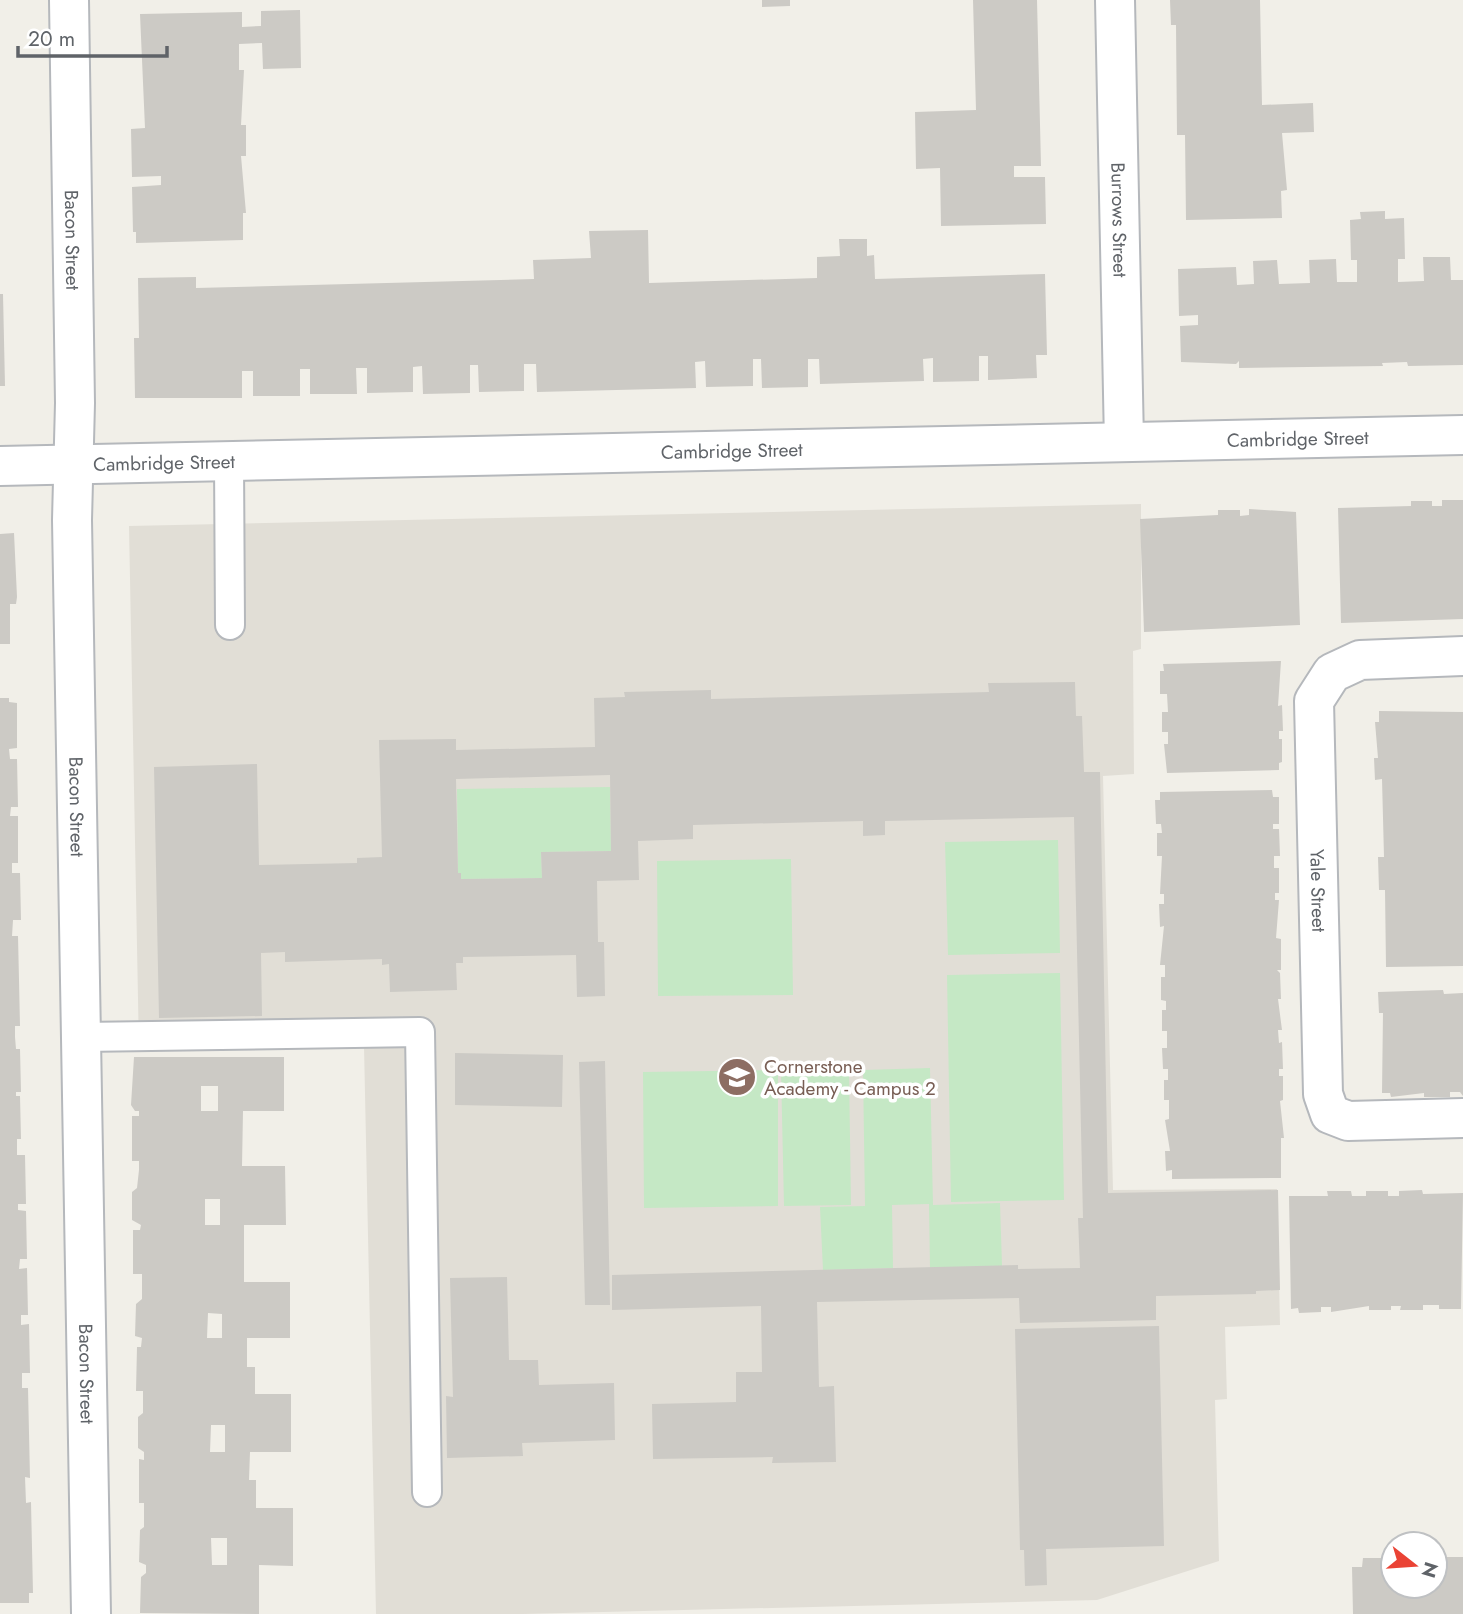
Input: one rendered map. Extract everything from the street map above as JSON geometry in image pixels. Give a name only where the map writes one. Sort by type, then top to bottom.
[{"type":"street","name":"Bacon Street","points":[[69,0],[74,464],[72,520],[91,1614]]},
{"type":"street","name":"Burrows Street","points":[[1115,0],[1124,442]]},
{"type":"street","name":"Cambridge Street","points":[[0,466],[1463,435]]},
{"type":"street","name":"Yale Street","points":[[1463,656],[1360,660],[1332,673],[1314,701],[1323,1094],[1330,1114],[1348,1121],[1463,1118]]},
{"type":"lane","points":[[229,461],[230,625]]},
{"type":"lane","points":[[82,1037],[420,1032],[427,1492]]},
{"type":"shaded area","name":"Cornerstone Academy - Campus 2","points":[[1141,504],[1141,649],[1133,651],[1134,774],[1103,776],[1113,1190],[1277,1189],[1280,1325],[1225,1327],[1227,1399],[1215,1400],[1219,1561],[1097,1600],[523,1614],[376,1614],[364,1046],[139,1051],[129,526]]},
{"type":"green space","points":[[610,787],[611,851],[541,852],[542,878],[461,879],[461,873],[458,873],[457,789]]},
{"type":"green space","points":[[1058,840],[1060,953],[948,955],[945,842]]},
{"type":"green space","points":[[791,859],[793,995],[658,996],[657,861]]},
{"type":"green space","points":[[1060,973],[1064,1200],[951,1202],[947,975]]},
{"type":"green space","points":[[930,1068],[933,1205],[1000,1203],[1002,1266],[930,1268],[929,1204],[892,1205],[893,1268],[823,1270],[820,1207],[865,1206],[863,1070]]},
{"type":"green space","points":[[778,1070],[778,1206],[644,1208],[643,1072]]},
{"type":"green space","points":[[849,1070],[851,1205],[784,1206],[781,1071]]},
{"type":"building","points":[[762,0],[790,0],[790,6],[762,7]]},
{"type":"building","points":[[973,0],[1037,0],[1041,166],[1014,166],[1014,177],[1045,177],[1046,224],[941,226],[940,168],[916,169],[915,112],[976,110]]},
{"type":"building","points":[[1170,0],[1260,0],[1262,105],[1313,103],[1314,132],[1282,133],[1287,190],[1281,191],[1282,218],[1186,220],[1185,135],[1177,135],[1176,25],[1171,25]]},
{"type":"building","points":[[300,10],[301,68],[263,69],[262,43],[239,44],[239,70],[244,70],[241,125],[246,125],[246,156],[241,156],[246,213],[243,213],[243,240],[136,243],[136,232],[133,232],[132,187],[161,185],[161,176],[132,177],[131,129],[145,128],[140,14],[242,12],[242,27],[261,26],[261,11]]},
{"type":"building","points":[[1385,211],[1385,219],[1404,218],[1405,259],[1398,259],[1398,282],[1424,281],[1423,257],[1450,257],[1451,280],[1463,280],[1463,365],[1408,366],[1407,362],[1382,363],[1383,366],[1239,368],[1239,361],[1236,364],[1181,362],[1180,326],[1198,325],[1198,315],[1179,316],[1178,269],[1236,267],[1237,285],[1254,284],[1253,261],[1277,260],[1279,284],[1310,283],[1309,260],[1336,259],[1337,282],[1357,282],[1357,260],[1351,260],[1350,220],[1361,219],[1360,212]]},
{"type":"building","points":[[648,230],[649,283],[817,278],[817,257],[840,256],[839,239],[867,239],[867,256],[874,255],[875,279],[1045,274],[1047,355],[1036,355],[1037,378],[988,380],[988,356],[979,356],[979,381],[933,382],[933,358],[923,359],[924,381],[820,384],[819,359],[808,359],[808,387],[762,388],[761,359],[753,359],[753,386],[706,387],[705,361],[695,362],[696,388],[537,392],[536,364],[524,364],[524,391],[479,392],[478,365],[470,365],[470,393],[423,394],[422,366],[413,367],[413,392],[367,393],[367,368],[356,368],[357,394],[310,394],[310,369],[300,369],[300,396],[253,396],[253,371],[242,371],[242,398],[135,398],[134,338],[139,338],[138,278],[196,277],[196,288],[534,279],[533,260],[591,258],[589,231]]},
{"type":"building","points":[[0,294],[3,294],[5,386],[0,386]]},
{"type":"building","points":[[1442,500],[1463,500],[1463,619],[1341,623],[1338,508],[1411,506],[1411,501],[1432,501],[1432,506],[1442,506]]},
{"type":"building","points":[[1249,509],[1296,512],[1300,625],[1144,632],[1140,519],[1218,515],[1218,510],[1240,510],[1240,516],[1249,515]]},
{"type":"building","points":[[14,533],[17,597],[16,604],[10,604],[10,644],[0,644],[0,534]]},
{"type":"building","points":[[1281,661],[1278,706],[1282,705],[1283,731],[1279,731],[1279,739],[1282,739],[1282,762],[1279,763],[1279,770],[1167,773],[1164,744],[1168,744],[1168,732],[1162,732],[1162,712],[1168,712],[1167,694],[1160,694],[1160,671],[1164,671],[1163,664]]},
{"type":"building","points":[[1075,682],[1076,716],[1082,716],[1084,772],[1100,772],[1108,1193],[1278,1190],[1280,1290],[1256,1291],[1256,1294],[1156,1296],[1156,1320],[1020,1323],[1019,1298],[817,1302],[819,1387],[834,1386],[836,1462],[772,1463],[773,1457],[653,1459],[652,1404],[736,1402],[736,1372],[762,1372],[761,1306],[612,1310],[612,1275],[1018,1265],[1018,1269],[1080,1268],[1078,1218],[1083,1218],[1074,817],[885,821],[885,835],[863,836],[863,821],[693,825],[693,839],[638,841],[639,880],[597,881],[598,942],[604,942],[605,996],[577,997],[576,955],[463,957],[463,963],[456,963],[457,990],[390,992],[389,964],[382,965],[382,959],[285,962],[285,952],[261,953],[262,1016],[159,1018],[154,767],[257,764],[259,865],[357,863],[357,858],[382,857],[379,740],[456,739],[456,750],[595,747],[594,698],[625,697],[624,692],[711,690],[711,699],[989,692],[988,683]],"holes":[[[610,775],[611,851],[541,852],[542,878],[461,879],[461,873],[458,873],[456,779]]]},
{"type":"building","points":[[0,698],[9,698],[9,702],[17,703],[17,748],[9,749],[10,759],[17,759],[18,807],[11,807],[10,816],[18,816],[18,863],[12,863],[12,873],[20,873],[21,920],[13,920],[12,936],[18,936],[20,1026],[15,1026],[15,1037],[16,1049],[20,1049],[21,1092],[16,1092],[16,1096],[20,1096],[21,1139],[17,1139],[17,1155],[25,1155],[26,1204],[18,1204],[18,1210],[26,1211],[27,1259],[20,1259],[19,1269],[27,1268],[28,1315],[21,1315],[21,1325],[29,1324],[30,1373],[22,1373],[22,1388],[28,1388],[30,1478],[25,1477],[26,1503],[31,1502],[33,1593],[29,1593],[29,1603],[0,1603]]},
{"type":"building","points":[[1379,711],[1463,712],[1463,966],[1386,967],[1385,890],[1379,890],[1378,857],[1384,857],[1382,779],[1375,780],[1374,758],[1378,758],[1375,722],[1379,722]]},
{"type":"building","points":[[1272,790],[1273,797],[1279,797],[1279,824],[1273,824],[1273,829],[1279,829],[1280,856],[1274,856],[1274,868],[1279,868],[1279,893],[1275,893],[1275,900],[1279,900],[1276,938],[1281,939],[1281,970],[1277,970],[1280,973],[1281,999],[1278,999],[1282,1030],[1278,1030],[1279,1043],[1282,1042],[1283,1069],[1279,1069],[1279,1076],[1283,1076],[1283,1100],[1280,1101],[1284,1138],[1281,1138],[1281,1178],[1172,1179],[1172,1170],[1166,1171],[1165,1151],[1170,1151],[1165,1120],[1169,1119],[1169,1100],[1164,1100],[1164,1080],[1168,1080],[1168,1069],[1163,1069],[1162,1048],[1167,1048],[1167,1031],[1162,1031],[1162,1010],[1166,1010],[1166,1001],[1161,1000],[1161,977],[1165,977],[1165,965],[1160,965],[1164,926],[1160,927],[1159,904],[1164,904],[1164,894],[1160,894],[1162,856],[1157,856],[1157,833],[1162,833],[1161,824],[1156,824],[1155,800],[1160,800],[1160,792]]},
{"type":"building","points":[[1443,990],[1444,994],[1463,993],[1463,1096],[1460,1092],[1450,1092],[1450,1097],[1424,1097],[1424,1093],[1391,1097],[1390,1093],[1382,1093],[1383,1013],[1379,1013],[1378,992]]},
{"type":"building","points":[[455,1053],[563,1055],[562,1107],[455,1105]]},
{"type":"building","points":[[134,1057],[284,1057],[284,1111],[243,1111],[242,1166],[285,1166],[286,1225],[244,1225],[244,1282],[290,1282],[290,1338],[247,1338],[247,1367],[255,1367],[255,1394],[291,1394],[291,1452],[250,1452],[249,1480],[256,1480],[256,1508],[293,1508],[293,1566],[259,1565],[259,1614],[140,1613],[141,1577],[146,1573],[146,1565],[139,1562],[144,1503],[139,1503],[139,1459],[144,1460],[144,1452],[138,1448],[138,1417],[143,1413],[143,1391],[136,1391],[137,1347],[141,1347],[142,1338],[135,1336],[136,1304],[142,1299],[142,1274],[133,1274],[133,1230],[140,1230],[141,1225],[132,1220],[132,1192],[137,1188],[139,1161],[132,1161],[132,1116],[139,1116],[139,1111],[135,1111],[131,1105]],"holes":[[[201,1086],[218,1086],[218,1111],[201,1111]],[[205,1199],[220,1199],[220,1225],[205,1225]],[[208,1313],[222,1314],[222,1338],[207,1338]],[[211,1425],[225,1425],[225,1452],[210,1452]],[[211,1538],[227,1538],[227,1565],[212,1565]]]},
{"type":"building","points":[[605,1061],[610,1305],[585,1305],[579,1062]]},
{"type":"building","points":[[1422,1190],[1423,1194],[1463,1193],[1461,1309],[1439,1309],[1439,1305],[1423,1305],[1423,1310],[1400,1310],[1401,1306],[1391,1306],[1391,1310],[1369,1310],[1369,1306],[1331,1312],[1331,1307],[1321,1307],[1321,1312],[1299,1313],[1298,1308],[1291,1309],[1289,1196],[1328,1196],[1327,1191],[1351,1191],[1352,1196],[1366,1196],[1366,1191],[1388,1191],[1388,1196],[1399,1196],[1399,1191]]},
{"type":"building","points":[[507,1277],[509,1360],[538,1360],[539,1385],[614,1383],[615,1440],[522,1443],[523,1456],[447,1458],[446,1396],[453,1397],[450,1278]]},
{"type":"building","points":[[1159,1326],[1164,1546],[1046,1549],[1047,1585],[1025,1586],[1024,1550],[1020,1550],[1015,1329]]},
{"type":"building","points":[[1449,1557],[1463,1557],[1463,1614],[1353,1614],[1352,1567],[1362,1567],[1363,1558],[1379,1558],[1379,1600],[1449,1600]]},
{"type":"place","name":"Cornerstone Academy - Campus 2","points":[[737,1077]]}]
